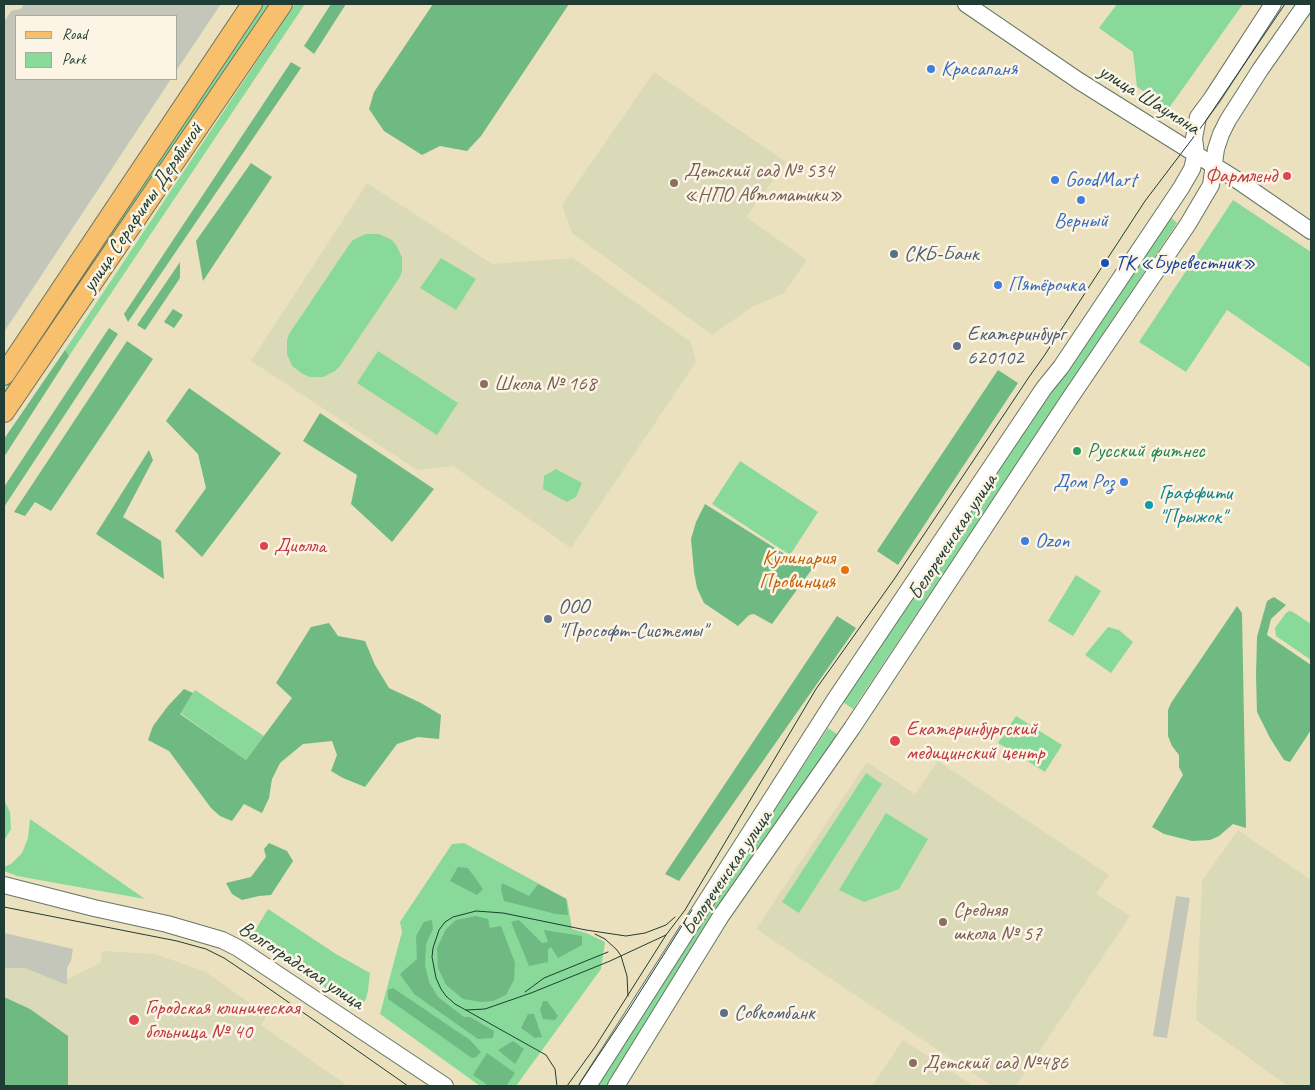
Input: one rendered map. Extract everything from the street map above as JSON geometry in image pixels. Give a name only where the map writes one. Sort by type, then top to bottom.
[{"type":"main road","name":"улица Серафимы Дерябиной","points":[[4,374],[252,4]]},
{"type":"main road","name":"улица Серафимы Дерябиной","points":[[4,412],[282,4]]},
{"type":"street","name":"улица Шаумяна","points":[[966,4],[1079,81],[1196,154],[1311,230]]},
{"type":"street","points":[[1196,154],[1194,138],[1198,117],[1273,4]]},
{"type":"street","name":"Белореченская улица","points":[[616,1086],[721,916],[843,740],[1188,224],[1211,185],[1216,149],[1228,120],[1306,4]]},
{"type":"street","name":"Белореченская улица","points":[[588,1086],[834,701],[1181,188],[1192,169],[1196,154]]},
{"type":"street","name":"Волгоградская улица","points":[[4,885],[167,924],[222,940],[238,948],[445,1086]]},
{"type":"shaded area","points":[[24,4],[221,4],[178,68],[178,15],[15,15],[15,80],[170,80],[4,332],[4,22],[11,11],[21,9]]},
{"type":"shaded area","name":"Детский сад № 534 «НПО Автоматики»","points":[[654,72],[786,162],[746,217],[807,260],[784,293],[752,307],[712,335],[572,233],[562,205]]},
{"type":"shaded area","name":"Школа № 168","points":[[367,183],[492,264],[573,258],[691,342],[696,362],[571,548],[453,466],[417,470],[251,361]]},
{"type":"shaded area","name":"Средняя школа № 57","points":[[938,761],[1109,875],[1096,894],[1130,916],[1016,1086],[992,1086],[756,929],[867,762],[915,794]]},
{"type":"shaded area","points":[[1238,830],[1311,880],[1311,1086],[1288,1086],[1196,1020],[1202,881]]},
{"type":"shaded area","points":[[1176,896],[1190,898],[1167,1038],[1153,1036]]},
{"type":"shaded area","points":[[4,933],[73,949],[71,961],[67,968],[67,985],[25,968],[4,968]]},
{"type":"shaded area","name":"Городская клиническая больница № 40","points":[[102,951],[155,954],[204,971],[267,1015],[261,1025],[348,1086],[4,1086],[4,968],[25,968],[65,980],[101,963]]},
{"type":"shaded area","name":"Детский сад №486","points":[[903,1040],[974,1086],[872,1086]]},
{"type":"green space","points":[[263,4],[274,4],[4,403],[4,390]]},
{"type":"green space","points":[[295,4],[305,4],[69,356],[65,350]]},
{"type":"green space","points":[[331,4],[346,4],[314,54],[304,46]]},
{"type":"green space","points":[[433,4],[569,4],[481,136],[467,151],[440,146],[422,155],[384,131],[369,109],[374,92]]},
{"type":"green space","points":[[1117,4],[1243,4],[1169,108],[1137,87],[1133,52],[1099,28]]},
{"type":"green space","points":[[291,62],[301,68],[128,322],[124,314]]},
{"type":"green space","points":[[251,163],[272,177],[203,281],[196,241]]},
{"type":"green space","points":[[1233,200],[1311,252],[1311,368],[1227,310],[1186,372],[1139,342]]},
{"type":"green space","points":[[1169,216],[1177,223],[853,709],[843,702]]},
{"type":"green space","points":[[366,234],[379,234],[392,240],[396,245],[402,257],[400,277],[340,366],[323,377],[310,377],[292,366],[287,354],[289,334],[349,245],[353,240]]},
{"type":"green space","points":[[441,258],[476,279],[456,310],[420,288]]},
{"type":"green space","points":[[180,262],[180,278],[145,330],[137,325]]},
{"type":"green space","points":[[173,309],[183,315],[174,328],[164,322]]},
{"type":"green space","points":[[109,328],[118,334],[4,507],[4,487]]},
{"type":"green space","points":[[127,341],[153,359],[51,511],[35,502],[25,516],[14,512]]},
{"type":"green space","points":[[65,350],[69,356],[4,457],[4,439]]},
{"type":"green space","points":[[378,351],[458,403],[437,435],[357,383]]},
{"type":"green space","points":[[998,370],[1018,383],[898,565],[877,551]]},
{"type":"green space","points":[[189,388],[281,453],[202,557],[175,531],[206,488],[198,454],[166,421]]},
{"type":"green space","points":[[320,413],[434,489],[392,542],[351,504],[357,475],[303,441]]},
{"type":"green space","points":[[149,450],[153,460],[123,517],[161,541],[164,579],[96,534]]},
{"type":"green space","points":[[740,461],[818,512],[790,555],[712,504]]},
{"type":"green space","points":[[556,469],[582,483],[576,497],[567,502],[543,489],[544,476]]},
{"type":"green space","points":[[705,504],[794,560],[798,555],[815,565],[772,624],[754,614],[749,615],[738,626],[704,603],[697,588],[691,539],[696,522]]},
{"type":"green space","points":[[1076,575],[1101,591],[1073,636],[1048,621]]},
{"type":"green space","points":[[1274,597],[1286,605],[1271,619],[1267,635],[1311,665],[1311,730],[1290,762],[1284,760],[1257,712],[1257,637],[1267,601]]},
{"type":"green space","points":[[1237,606],[1242,613],[1246,828],[1233,824],[1219,836],[1210,840],[1192,841],[1164,834],[1152,827],[1183,775],[1179,767],[1179,755],[1172,746],[1168,736],[1168,710]]},
{"type":"green space","points":[[1289,611],[1311,624],[1311,660],[1276,636],[1275,628]]},
{"type":"green space","points":[[837,616],[856,628],[679,881],[665,874]]},
{"type":"green space","points":[[329,623],[338,636],[365,641],[375,665],[389,688],[441,715],[439,739],[418,737],[397,744],[365,787],[331,771],[337,755],[332,741],[303,744],[280,763],[272,779],[269,798],[262,813],[244,804],[232,821],[220,816],[211,808],[169,751],[148,740],[153,726],[184,689],[193,693],[180,714],[246,760],[292,698],[276,683],[311,627]]},
{"type":"green space","points":[[1108,627],[1119,630],[1133,642],[1111,673],[1085,655]]},
{"type":"green space","points":[[195,690],[264,736],[246,760],[180,713]]},
{"type":"green space","points":[[1016,716],[1062,745],[1045,772],[998,743]]},
{"type":"green space","points":[[828,728],[837,734],[610,1086],[595,1086]]},
{"type":"green space","points":[[866,773],[882,784],[799,913],[782,902]]},
{"type":"green space","points":[[4,800],[10,812],[11,829],[4,841]]},
{"type":"green space","points":[[886,813],[928,839],[899,889],[864,902],[839,890]]},
{"type":"green space","points":[[30,819],[145,899],[17,876],[4,871],[4,867],[11,864],[22,853],[28,838]]},
{"type":"green space","points":[[269,843],[287,851],[293,861],[271,895],[242,900],[232,894],[226,883],[251,877],[266,857],[264,849]]},
{"type":"green space","points":[[464,843],[567,899],[572,929],[605,942],[601,969],[516,1086],[480,1086],[380,1014],[402,932],[400,922],[452,844]]},
{"type":"green space","points":[[458,867],[468,868],[483,889],[477,895],[450,881]]},
{"type":"green space","points":[[502,883],[529,896],[538,884],[566,899],[568,915],[556,914],[504,901],[501,890]]},
{"type":"green space","points":[[268,909],[336,954],[370,973],[366,999],[362,1004],[352,1006],[296,968],[293,956],[254,932]]},
{"type":"green space","points":[[476,916],[488,919],[490,928],[501,926],[515,963],[514,980],[506,995],[493,1001],[481,1002],[463,999],[446,985],[438,968],[437,948],[446,929],[456,920]]},
{"type":"green space","points":[[432,920],[433,929],[426,944],[425,965],[429,982],[438,997],[464,1017],[470,1017],[494,1031],[493,1038],[478,1039],[414,994],[400,974],[417,959],[416,936],[424,922]]},
{"type":"green space","points":[[519,920],[542,943],[548,942],[544,930],[582,936],[582,945],[558,958],[551,947],[548,949],[548,962],[529,966],[511,922]]},
{"type":"green space","points":[[393,988],[470,1040],[481,1052],[472,1058],[388,999],[388,990]]},
{"type":"green space","points":[[4,997],[30,1009],[68,1036],[68,1086],[4,1086]]},
{"type":"green space","points":[[543,1001],[547,1001],[558,1016],[555,1020],[543,1019],[540,1010]]},
{"type":"green space","points":[[528,1014],[534,1014],[542,1037],[535,1038],[521,1028]]},
{"type":"green space","points":[[513,1041],[524,1049],[515,1064],[498,1050]]},
{"type":"green space","points":[[487,1053],[515,1073],[506,1086],[489,1086],[473,1075]]},
{"type":"tram line","points":[[567,1086],[595,1047],[666,935],[685,910],[816,689],[895,578],[1145,201],[1205,122],[1285,4]]},
{"type":"tram line","points":[[4,907],[177,941],[206,949],[224,958],[251,976],[408,1086]]},
{"type":"tram line","points":[[578,1086],[692,910]]},
{"type":"tram line","points":[[557,1086],[555,1069],[546,1055],[455,1004],[446,996],[436,978],[432,957],[439,930],[445,922],[453,917],[476,911],[503,913],[626,936],[645,933],[666,925],[675,917]]},
{"type":"tram line","points":[[595,934],[605,939],[621,956],[627,976],[628,996]]},
{"type":"tram line","points":[[466,1010],[485,1009],[531,993],[610,961],[666,935]]},
{"type":"tram line","points":[[525,992],[544,978],[608,952]]},
{"type":"place","name":"Красапаня","points":[[931,69]]},
{"type":"place","name":"Фармленд","points":[[1287,176]]},
{"type":"place","name":"GoodMart","points":[[1055,180]]},
{"type":"place","name":"Детский сад № 534 «НПО Автоматики»","points":[[674,183]]},
{"type":"place","name":"Верный","points":[[1081,200]]},
{"type":"place","name":"СКБ-Банк","points":[[894,254]]},
{"type":"place","name":"ТК «Буревестник»","points":[[1105,263]]},
{"type":"place","name":"Пятёрочка","points":[[998,285]]},
{"type":"place","name":"Екатеринбург 620102","points":[[957,346]]},
{"type":"place","name":"Школа № 168","points":[[484,384]]},
{"type":"place","name":"Русский фитнес","points":[[1077,451]]},
{"type":"place","name":"Дом Роз","points":[[1124,482]]},
{"type":"place","name":"Граффити \"Прыжок\"","points":[[1149,505]]},
{"type":"place","name":"Ozon","points":[[1025,541]]},
{"type":"place","name":"Диолла","points":[[264,546]]},
{"type":"place","name":"Кулинария Провинция","points":[[845,570]]},
{"type":"place","name":"ООО \"Прософт-Системы\"","points":[[548,619]]},
{"type":"place","name":"Екатеринбургский медицинский центр","points":[[895,741]]},
{"type":"place","name":"Средняя школа № 57","points":[[943,922]]},
{"type":"place","name":"Совкомбанк","points":[[724,1013]]},
{"type":"place","name":"Городская клиническая больница № 40","points":[[134,1020]]},
{"type":"place","name":"Детский сад №486","points":[[913,1063]]}]
